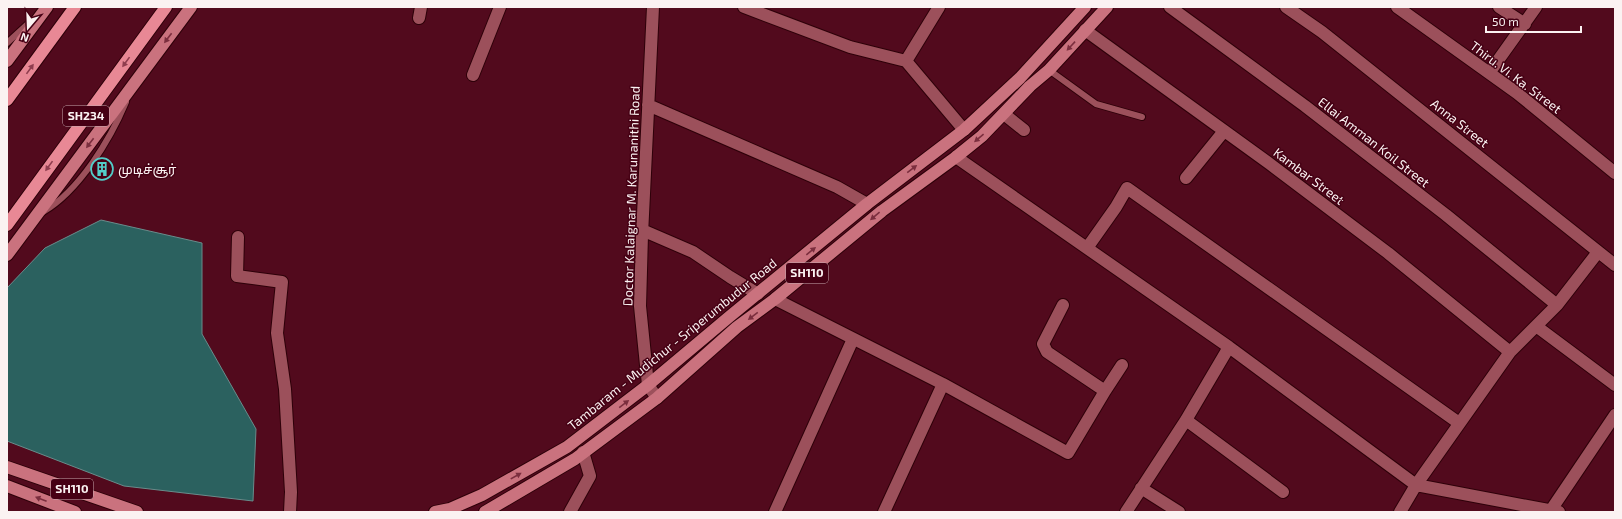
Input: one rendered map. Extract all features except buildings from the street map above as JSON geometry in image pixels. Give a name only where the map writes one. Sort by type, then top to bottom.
[{"type":"highway","points":[[7,100],[75,7]]},
{"type":"highway","name":"SH234","points":[[7,225],[166,7]]},
{"type":"main road","points":[[7,61],[47,7]]},
{"type":"main road","points":[[7,255],[191,7]]},
{"type":"main road","name":"Tambaram - Mudichur - Sriperumbudur Road","points":[[435,512],[450,509],[482,495],[567,447],[648,385],[867,204],[964,130],[1020,78],[1085,7]]},
{"type":"main road","name":"SH110","points":[[482,495],[485,512],[584,452],[657,398],[737,328],[775,299],[882,211],[982,136],[1030,86],[1049,70],[1107,7]]},
{"type":"main road","name":"SH110","points":[[7,467],[137,512]]},
{"type":"main road","name":"SH110","points":[[7,486],[75,512]]},
{"type":"street","points":[[474,75],[500,7]]},
{"type":"street","name":"Doctor Kalaignar M. Karunanithi Road","points":[[648,385],[640,306],[642,230],[653,7]]},
{"type":"street","points":[[744,7],[850,47],[906,61],[964,130]]},
{"type":"street","points":[[906,61],[939,7]]},
{"type":"street","name":"Ellai Amman Koil Street","points":[[1170,7],[1305,106],[1446,215],[1557,305]]},
{"type":"street","name":"Anna Street","points":[[1286,7],[1322,32],[1615,265]]},
{"type":"street","name":"Thiru. Vi. Ka. Street","points":[[1397,7],[1517,93],[1615,173]]},
{"type":"street","points":[[1499,7],[1525,24]]},
{"type":"street","points":[[1489,73],[1536,7]]},
{"type":"street","name":"Kambar Street","points":[[1085,30],[1388,253],[1510,352]]},
{"type":"street","points":[[648,105],[837,187],[867,204]]},
{"type":"street","points":[[1004,114],[1024,130]]},
{"type":"street","points":[[1186,178],[1224,131]]},
{"type":"street","points":[[956,157],[1229,347],[1416,485],[1555,511],[1615,415]]},
{"type":"street","points":[[1087,248],[1116,207],[1126,188],[1459,423]]},
{"type":"street","points":[[642,230],[693,252],[758,294]]},
{"type":"street","points":[[238,237],[237,276],[282,282],[277,333],[285,389],[291,492],[290,512]]},
{"type":"street","points":[[1400,512],[1416,485],[1510,352],[1557,305],[1598,252]]},
{"type":"street","points":[[775,299],[943,384],[1068,453],[1122,365]]},
{"type":"street","points":[[1063,305],[1043,344],[1047,352],[1105,391]]},
{"type":"street","points":[[1536,326],[1615,385]]},
{"type":"street","points":[[775,512],[853,339]]},
{"type":"street","points":[[1126,512],[1141,488],[1159,464],[1229,347]]},
{"type":"street","points":[[884,512],[943,384]]},
{"type":"street","points":[[648,385],[657,398]]},
{"type":"street","points":[[1186,420],[1283,492]]},
{"type":"street","points":[[570,512],[590,476],[584,452]]},
{"type":"street","points":[[1141,488],[1180,512]]},
{"type":"lane","points":[[7,43],[47,7]]},
{"type":"lane","points":[[1049,70],[1096,104],[1142,117]]},
{"type":"water","points":[[101,220],[202,243],[202,334],[256,429],[253,501],[124,486],[7,441],[7,288],[45,248]]},
{"type":"place","name":"முடிச்சூர்","points":[[102,169]]}]
